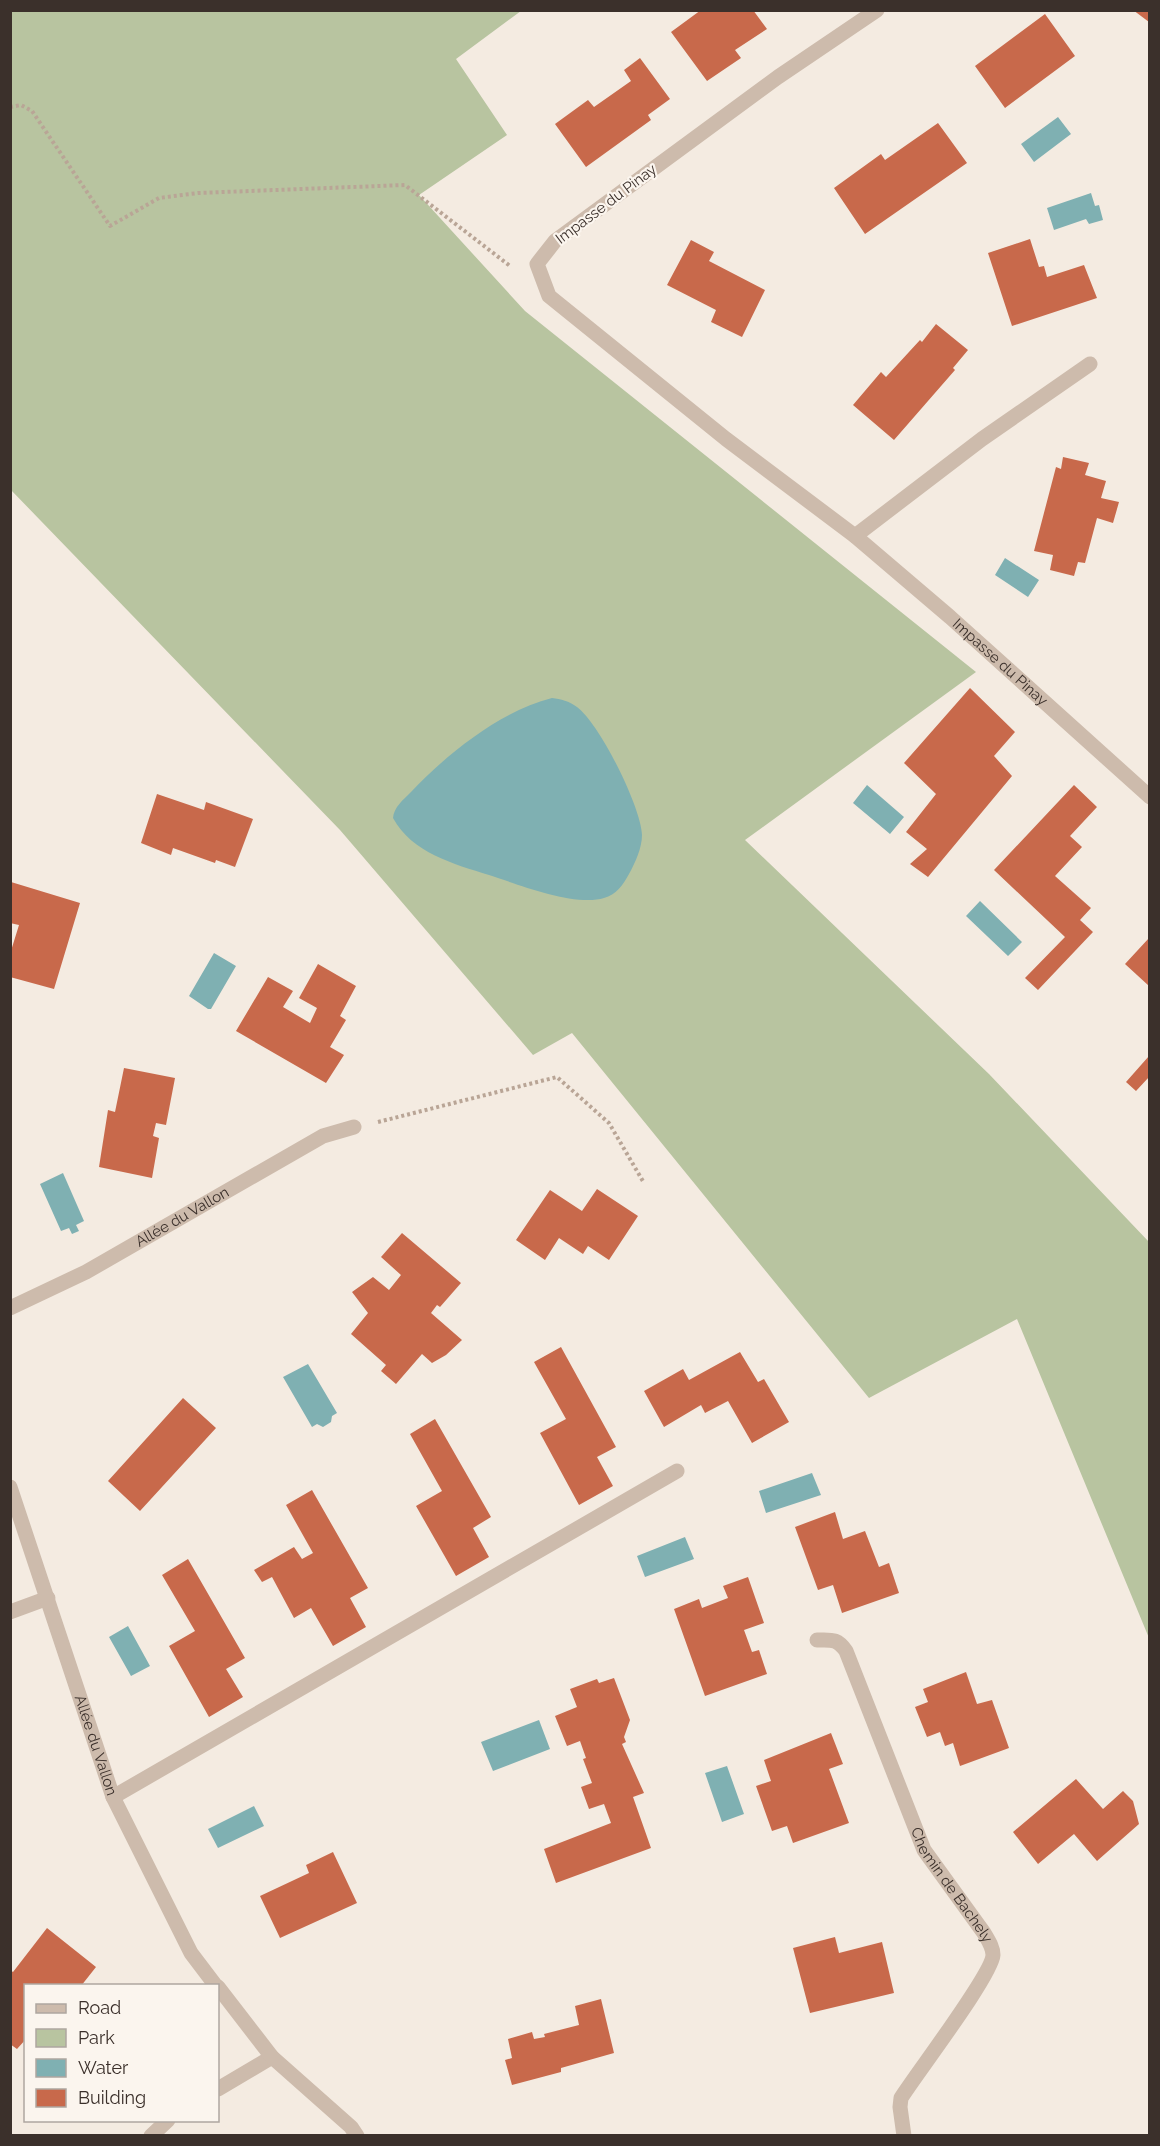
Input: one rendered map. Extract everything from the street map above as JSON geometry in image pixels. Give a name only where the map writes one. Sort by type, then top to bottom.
[{"type":"street","name":"Impasse du Pinay","points":[[877,10],[778,77],[555,241],[537,264],[549,296],[726,439],[855,536],[1147,792]]},
{"type":"street","points":[[855,536],[982,439],[1090,364]]},
{"type":"street","name":"Allée du Vallon","points":[[10,1308],[86,1272],[323,1136],[354,1127]]},
{"type":"street","points":[[113,1797],[677,1471]]},
{"type":"street","name":"Allée du Vallon","points":[[10,1487],[113,1797],[191,1953],[215,1984]]},
{"type":"street","points":[[10,1612],[48,1598]]},
{"type":"street","name":"Chemin de Bachely","points":[[817,1640],[833,1640],[840,1643],[846,1651],[924,1850],[984,1933],[993,1954],[989,1967],[976,1989],[901,2098],[903,2136]]},
{"type":"street","name":"Allée du Vallon","points":[[219,1989],[272,2057],[351,2127],[357,2136]]},
{"type":"street","points":[[219,2088],[272,2057]]},
{"type":"street","points":[[151,2136],[167,2122]]},
{"type":"path","points":[[10,107],[21,105],[32,111],[110,226],[159,198],[198,193],[405,185],[512,267]]},
{"type":"path","points":[[354,1127],[556,1077],[609,1123],[644,1184]]},
{"type":"green space","points":[[11,11],[521,11],[456,59],[507,135],[419,195],[525,311],[976,672],[745,840],[989,1074],[1149,1242],[1149,1638],[1017,1319],[869,1398],[572,1033],[533,1055],[340,830],[11,490]]},
{"type":"water","points":[[1058,117],[1071,134],[1034,162],[1021,144]]},
{"type":"water","points":[[1091,193],[1095,206],[1099,205],[1103,220],[1089,224],[1086,219],[1054,230],[1047,208]]},
{"type":"water","points":[[1005,558],[1039,580],[1028,597],[995,575]]},
{"type":"water","points":[[552,698],[577,707],[597,730],[618,767],[640,822],[642,840],[634,865],[619,889],[604,898],[592,900],[562,897],[530,889],[448,861],[422,849],[401,830],[393,818],[395,810],[402,801],[458,749],[494,723],[532,704]]},
{"type":"water","points":[[867,785],[904,817],[890,834],[853,803]]},
{"type":"water","points":[[980,901],[1022,942],[1008,956],[966,916]]},
{"type":"water","points":[[214,953],[236,966],[211,1009],[208,1009],[189,996]]},
{"type":"water","points":[[63,1173],[84,1221],[76,1225],[79,1231],[72,1234],[69,1228],[61,1231],[40,1184]]},
{"type":"water","points":[[308,1364],[337,1413],[332,1416],[331,1422],[323,1427],[317,1424],[312,1427],[283,1377]]},
{"type":"water","points":[[812,1473],[821,1495],[766,1513],[759,1491]]},
{"type":"water","points":[[685,1537],[694,1559],[645,1577],[637,1556]]},
{"type":"water","points":[[128,1626],[150,1666],[131,1676],[109,1637]]},
{"type":"water","points":[[539,1720],[550,1749],[493,1771],[481,1742]]},
{"type":"water","points":[[727,1766],[744,1814],[722,1822],[705,1773]]},
{"type":"water","points":[[254,1806],[264,1826],[218,1848],[208,1829]]},
{"type":"building","points":[[701,10],[753,10],[767,29],[735,50],[741,58],[707,81],[671,32]]},
{"type":"building","points":[[1133,10],[1149,10],[1149,22]]},
{"type":"building","points":[[1045,14],[1075,56],[1005,108],[975,66]]},
{"type":"building","points":[[640,58],[670,99],[648,115],[651,120],[586,167],[555,124],[588,100],[594,107],[631,81],[624,70]]},
{"type":"building","points":[[938,123],[967,163],[865,234],[834,188],[881,154],[885,160]]},
{"type":"building","points":[[1030,239],[1039,267],[1044,266],[1047,277],[1084,265],[1097,298],[1012,326],[988,253]]},
{"type":"building","points":[[691,240],[714,252],[709,261],[765,290],[742,337],[711,322],[716,310],[667,285]]},
{"type":"building","points":[[936,324],[968,350],[953,368],[955,370],[894,440],[853,405],[881,372],[886,377],[920,340],[922,342]]},
{"type":"building","points":[[1063,457],[1089,463],[1085,475],[1106,481],[1101,498],[1119,502],[1113,523],[1097,518],[1085,563],[1078,562],[1074,576],[1050,570],[1053,555],[1034,551],[1056,467],[1061,469]]},
{"type":"building","points":[[970,688],[1015,732],[994,756],[1012,776],[928,877],[910,864],[927,849],[906,832],[936,794],[904,763]]},
{"type":"building","points":[[1074,785],[1097,807],[1070,836],[1082,847],[1055,876],[1091,908],[1080,920],[1093,932],[1038,990],[1025,978],[1065,937],[994,870]]},
{"type":"building","points":[[157,794],[204,810],[206,802],[253,819],[235,867],[216,860],[215,863],[173,848],[171,855],[141,843]]},
{"type":"building","points":[[11,882],[80,903],[54,989],[10,977],[10,954],[19,925],[10,923]]},
{"type":"building","points":[[1149,938],[1149,986],[1125,964]]},
{"type":"building","points":[[318,964],[356,986],[340,1016],[346,1020],[330,1047],[344,1055],[326,1083],[236,1031],[268,977],[293,991],[283,1007],[310,1023],[317,1008],[299,998]]},
{"type":"building","points":[[1149,1056],[1149,1077],[1136,1091],[1126,1082]]},
{"type":"building","points":[[124,1068],[175,1078],[166,1125],[156,1123],[153,1136],[159,1138],[152,1178],[99,1167],[108,1110],[115,1112]]},
{"type":"building","points":[[597,1189],[638,1216],[609,1260],[588,1246],[583,1254],[559,1238],[545,1260],[516,1240],[550,1190],[582,1211]]},
{"type":"building","points":[[402,1233],[461,1283],[440,1307],[437,1305],[431,1313],[462,1340],[446,1355],[432,1363],[422,1354],[396,1384],[381,1371],[386,1365],[351,1334],[368,1313],[352,1292],[373,1277],[389,1290],[401,1275],[381,1257]]},
{"type":"building","points":[[561,1347],[616,1447],[597,1457],[613,1486],[579,1505],[540,1433],[566,1419],[534,1362]]},
{"type":"building","points":[[740,1352],[758,1382],[764,1379],[789,1422],[752,1443],[728,1401],[705,1413],[701,1405],[664,1427],[644,1391],[683,1369],[689,1380]]},
{"type":"building","points":[[183,1398],[216,1428],[140,1511],[108,1481]]},
{"type":"building","points":[[435,1419],[491,1517],[473,1528],[489,1557],[456,1576],[416,1506],[442,1491],[410,1434]]},
{"type":"building","points":[[312,1490],[368,1588],[350,1598],[366,1627],[333,1646],[311,1608],[294,1618],[272,1577],[262,1582],[254,1570],[294,1547],[302,1559],[313,1553],[286,1505]]},
{"type":"building","points":[[835,1512],[843,1539],[865,1531],[879,1567],[889,1563],[899,1593],[842,1613],[833,1585],[818,1590],[795,1527]]},
{"type":"building","points":[[188,1559],[245,1658],[226,1669],[243,1697],[209,1717],[169,1646],[195,1631],[162,1575]]},
{"type":"building","points":[[748,1577],[764,1623],[744,1630],[752,1652],[759,1650],[767,1674],[705,1696],[674,1609],[699,1599],[702,1608],[728,1598],[723,1586]]},
{"type":"building","points":[[966,1672],[977,1704],[992,1700],[1009,1748],[960,1766],[953,1743],[945,1746],[940,1732],[927,1737],[915,1707],[928,1702],[923,1689]]},
{"type":"building","points":[[614,1678],[630,1720],[624,1737],[626,1742],[622,1744],[644,1793],[633,1797],[651,1848],[556,1883],[544,1849],[611,1823],[604,1804],[589,1809],[581,1787],[592,1783],[583,1759],[586,1758],[580,1741],[567,1746],[555,1716],[577,1707],[570,1689],[597,1679],[599,1683]]},
{"type":"building","points":[[831,1733],[843,1764],[829,1769],[849,1823],[793,1843],[787,1826],[772,1831],[756,1786],[771,1781],[764,1760]]},
{"type":"building","points":[[1076,1779],[1103,1809],[1123,1791],[1133,1801],[1139,1824],[1097,1861],[1074,1834],[1038,1864],[1013,1832]]},
{"type":"building","points":[[333,1852],[357,1903],[280,1938],[260,1896],[309,1873],[306,1865]]},
{"type":"building","points":[[47,1928],[96,1967],[83,1984],[24,1984],[24,2041],[17,2049],[10,2044],[10,1970],[13,1972]]},
{"type":"building","points":[[835,1937],[839,1953],[882,1942],[894,1993],[810,2013],[793,1948]]},
{"type":"building","points":[[601,1999],[614,2053],[561,2068],[561,2072],[512,2085],[505,2060],[512,2058],[508,2039],[532,2032],[534,2039],[545,2037],[544,2034],[579,2025],[575,2006]]}]
